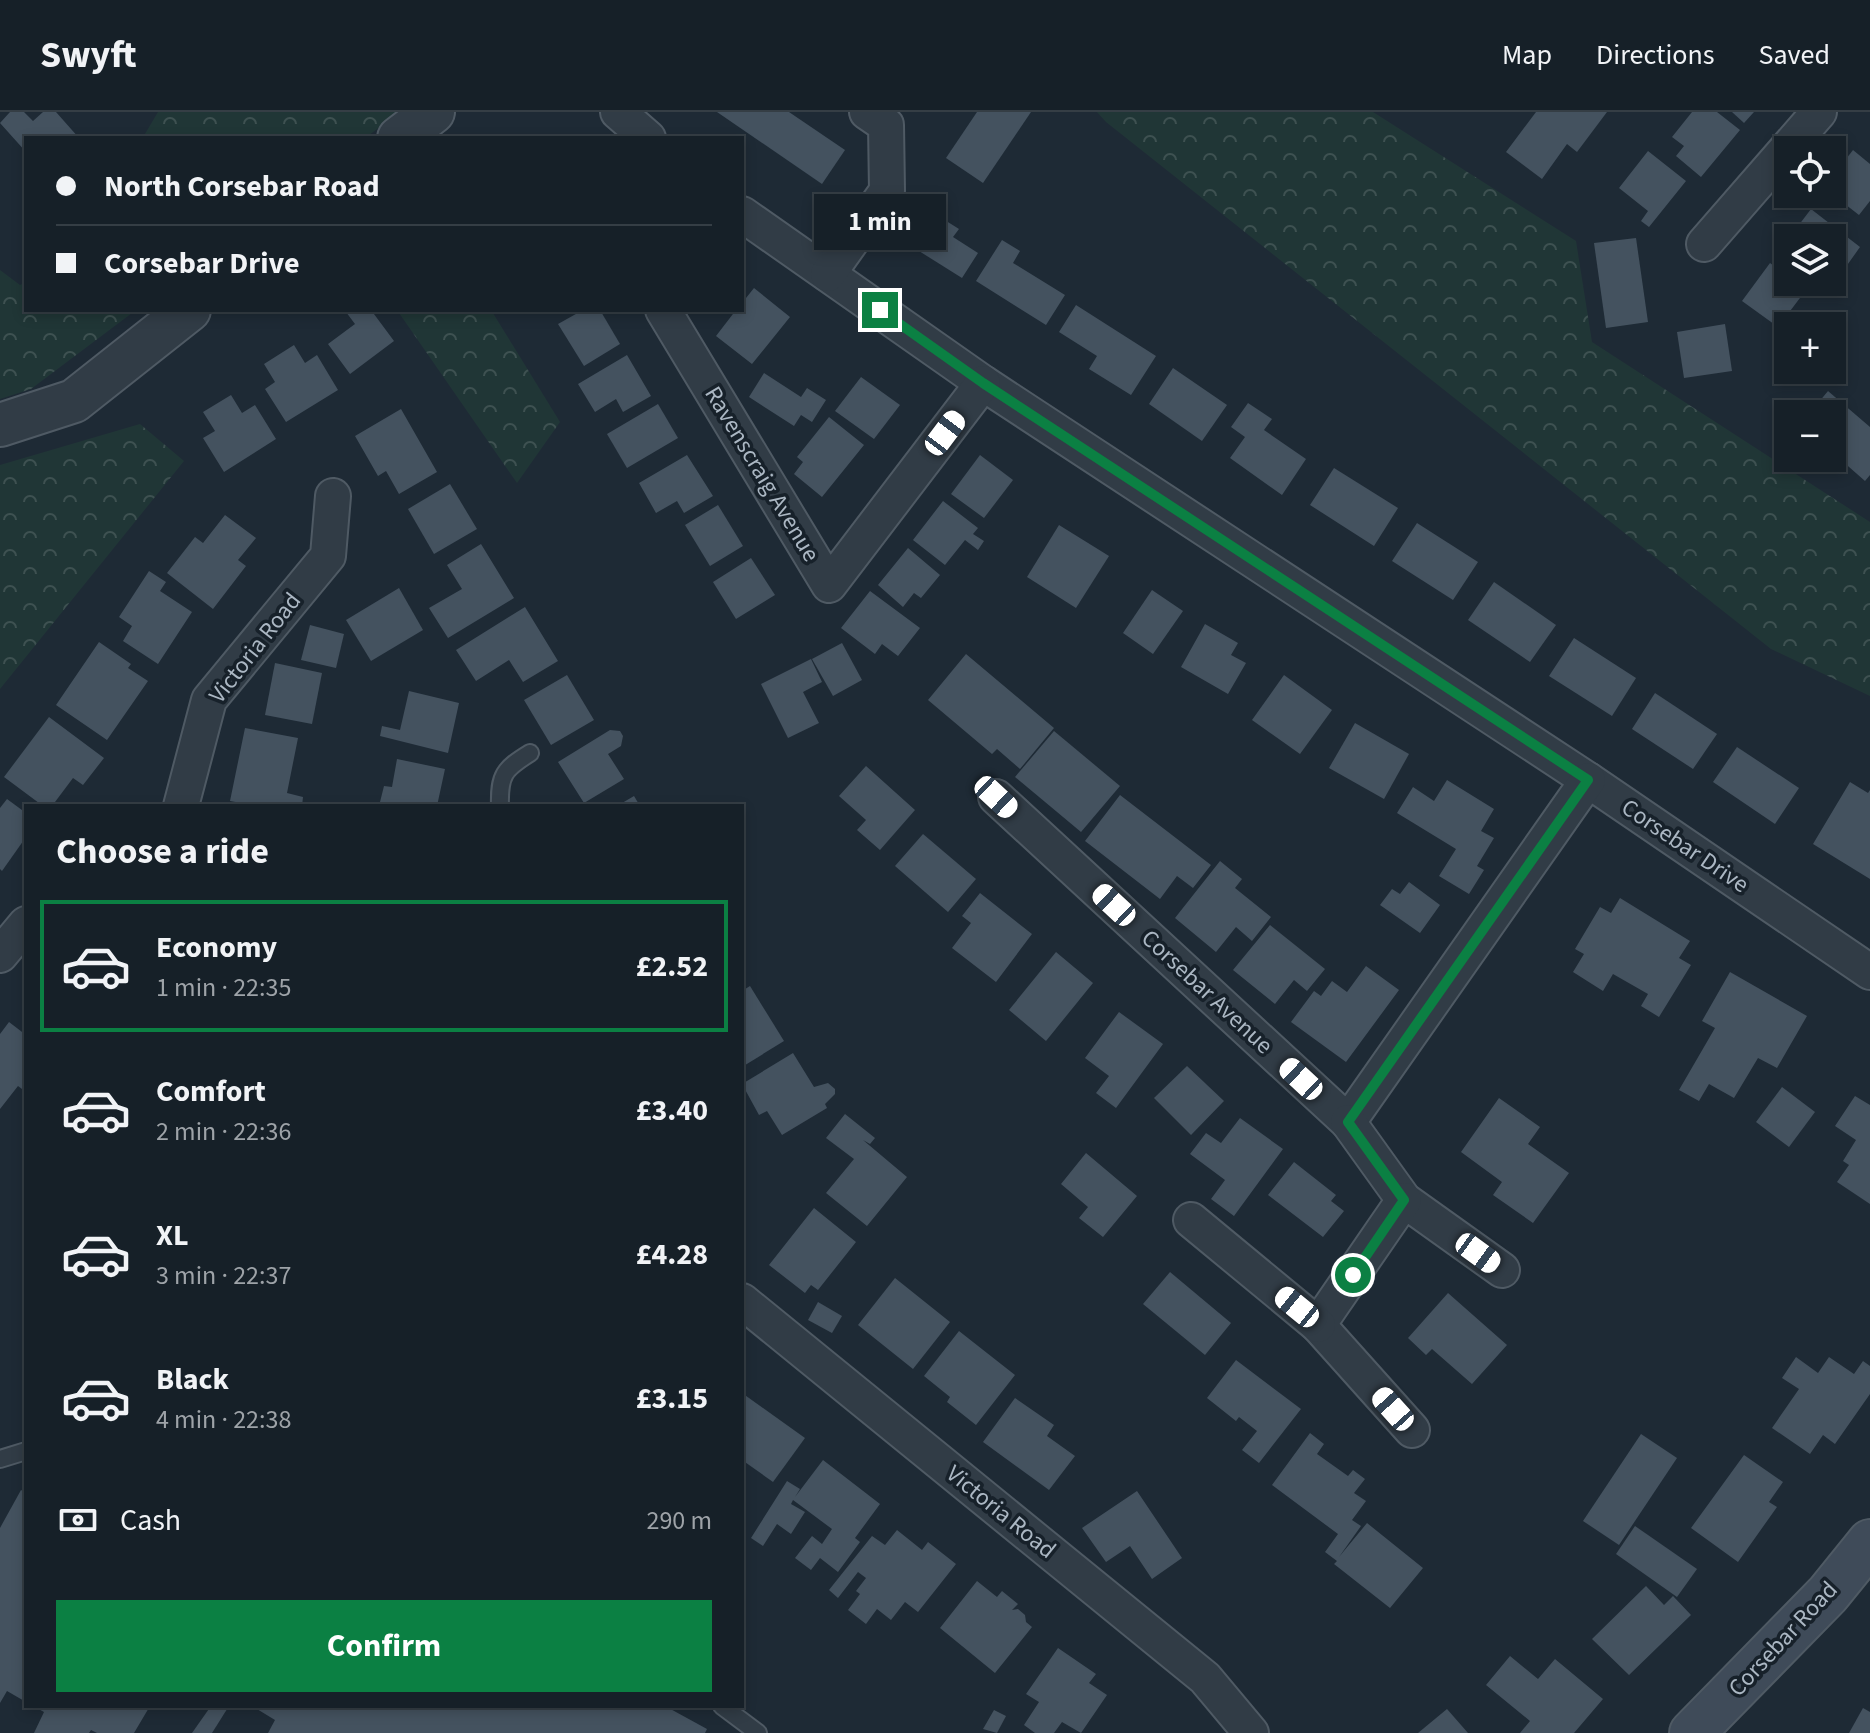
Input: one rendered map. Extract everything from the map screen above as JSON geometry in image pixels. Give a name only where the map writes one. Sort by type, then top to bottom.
[{"type":"main road","name":"Corsebar Road","points":[[1692,1733],[1828,1594],[1870,1542]]},
{"type":"street","points":[[618,112],[646,136]]},
{"type":"street","points":[[828,274],[887,191],[886,125],[867,112]]},
{"type":"street","points":[[1704,244],[1819,112]]},
{"type":"street","name":"Corsebar Drive","points":[[744,215],[983,383],[1588,780],[1870,972]]},
{"type":"street","points":[[0,425],[74,401],[186,312]]},
{"type":"street","name":"Ravenscraig Avenue","points":[[664,312],[829,585],[983,383]]},
{"type":"street","name":"Victoria Road","points":[[182,804],[209,700],[328,556],[333,496]]},
{"type":"street","points":[[1348,1122],[1588,780]]},
{"type":"street","name":"Corsebar Avenue","points":[[996,797],[1348,1122],[1404,1200],[1502,1270]]},
{"type":"street","points":[[0,955],[24,926]]},
{"type":"street","points":[[1318,1325],[1404,1200]]},
{"type":"street","points":[[1191,1220],[1318,1325],[1412,1430]]},
{"type":"street","name":"Victoria Road","points":[[744,1303],[1205,1678],[1251,1733]]},
{"type":"lane","points":[[500,804],[499,785],[508,767],[530,753]]},
{"type":"lane","points":[[0,1459],[24,1452]]},
{"type":"lane","points":[[725,1708],[758,1733]]},
{"type":"green space","points":[[158,112],[400,112],[368,136],[145,134]]},
{"type":"green space","points":[[1097,112],[1373,112],[1576,241],[1592,342],[1774,460],[1774,472],[1793,472],[1870,522],[1870,696],[1771,649]]},
{"type":"green space","points":[[0,270],[20,285],[24,283],[24,312],[133,312],[31,389],[0,399]]},
{"type":"green space","points":[[398,312],[492,312],[560,422],[517,483]]},
{"type":"green space","points":[[140,424],[184,461],[0,689],[0,465]]},
{"type":"building","points":[[10,112],[24,112],[33,121],[43,112],[56,112],[77,136],[24,136],[24,150],[0,123]]},
{"type":"building","points":[[717,112],[789,112],[845,150],[822,184]]},
{"type":"building","points":[[977,112],[1031,112],[983,183],[946,158]]},
{"type":"building","points":[[1536,112],[1607,112],[1577,152],[1567,144],[1542,179],[1506,152]]},
{"type":"building","points":[[1692,112],[1717,112],[1740,130],[1701,177],[1676,156],[1684,146],[1672,137]]},
{"type":"building","points":[[1732,112],[1754,112],[1744,123]]},
{"type":"building","points":[[1853,150],[1870,164],[1870,201],[1859,215],[1846,205],[1846,159]]},
{"type":"building","points":[[1648,151],[1686,181],[1649,227],[1641,221],[1648,211],[1619,188]]},
{"type":"building","points":[[1811,209],[1830,224],[1800,224]]},
{"type":"building","points":[[932,212],[959,229],[953,237],[978,253],[962,278],[911,246]]},
{"type":"building","points":[[1846,236],[1860,247],[1846,267]]},
{"type":"building","points":[[1636,238],[1648,322],[1606,328],[1594,243]]},
{"type":"building","points":[[1002,240],[1020,251],[1013,263],[1065,295],[1046,325],[976,281]]},
{"type":"building","points":[[1770,263],[1774,266],[1774,296],[1801,296],[1789,312],[1774,312],[1774,324],[1742,301]]},
{"type":"building","points":[[754,288],[790,317],[752,364],[716,336],[734,312],[744,312],[744,300]]},
{"type":"building","points":[[1076,305],[1156,356],[1131,395],[1089,369],[1097,356],[1059,332]]},
{"type":"building","points":[[346,312],[372,312],[394,341],[350,374],[328,344],[355,324]]},
{"type":"building","points":[[579,312],[601,312],[620,344],[584,366],[558,324]]},
{"type":"building","points":[[1725,324],[1732,371],[1684,378],[1677,332]]},
{"type":"building","points":[[294,345],[305,363],[317,355],[338,390],[286,422],[265,389],[275,382],[264,364]]},
{"type":"building","points":[[627,355],[651,396],[623,412],[616,399],[595,412],[578,384]]},
{"type":"building","points":[[1173,368],[1227,405],[1202,441],[1149,404]]},
{"type":"building","points":[[764,373],[801,397],[807,388],[826,400],[812,422],[801,415],[794,426],[749,397]]},
{"type":"building","points":[[861,377],[900,405],[874,439],[835,411]]},
{"type":"building","points":[[1828,391],[1838,400],[1821,400]]},
{"type":"building","points":[[231,395],[242,413],[255,405],[276,439],[224,472],[203,438],[215,431],[203,412]]},
{"type":"building","points":[[1248,403],[1272,419],[1264,430],[1306,459],[1282,495],[1230,458],[1245,437],[1231,427]]},
{"type":"building","points":[[658,404],[678,438],[627,468],[607,434]]},
{"type":"building","points":[[1846,406],[1870,427],[1870,475],[1865,481],[1846,464]]},
{"type":"building","points":[[401,409],[437,472],[399,494],[386,471],[378,476],[355,436]]},
{"type":"building","points":[[829,417],[864,445],[822,497],[794,474],[803,462],[797,457]]},
{"type":"building","points":[[687,455],[713,496],[684,513],[677,501],[656,513],[639,483]]},
{"type":"building","points":[[980,455],[1013,480],[984,518],[951,494]]},
{"type":"building","points":[[1334,468],[1398,508],[1374,546],[1310,505]]},
{"type":"building","points":[[450,484],[477,529],[434,554],[408,509]]},
{"type":"building","points":[[943,501],[978,528],[973,534],[984,541],[978,550],[965,540],[945,565],[913,540]]},
{"type":"building","points":[[718,505],[743,546],[710,566],[685,525]]},
{"type":"building","points":[[225,515],[256,538],[238,560],[246,566],[213,609],[167,573],[195,537],[203,543]]},
{"type":"building","points":[[1417,523],[1478,562],[1453,600],[1392,561]]},
{"type":"building","points":[[1059,525],[1109,556],[1076,608],[1027,577]]},
{"type":"building","points":[[481,544],[514,598],[448,638],[429,608],[462,589],[447,565]]},
{"type":"building","points":[[908,548],[940,575],[921,598],[914,593],[903,607],[878,585]]},
{"type":"building","points":[[751,558],[775,595],[736,619],[713,582]]},
{"type":"building","points":[[149,571],[166,582],[160,591],[192,612],[158,664],[123,641],[132,626],[119,617]]},
{"type":"building","points":[[1494,582],[1556,625],[1530,662],[1468,620]]},
{"type":"building","points":[[399,588],[423,630],[371,661],[346,620]]},
{"type":"building","points":[[1152,590],[1183,611],[1153,654],[1123,633]]},
{"type":"building","points":[[870,591],[920,628],[898,656],[882,644],[875,654],[841,628]]},
{"type":"building","points":[[525,607],[558,661],[523,682],[509,660],[476,681],[456,650]]},
{"type":"building","points":[[1205,624],[1238,643],[1231,655],[1246,663],[1228,694],[1181,667]]},
{"type":"building","points":[[310,625],[344,634],[336,668],[301,660]]},
{"type":"building","points":[[1574,638],[1636,678],[1612,716],[1549,676]]},
{"type":"building","points":[[99,642],[131,664],[128,668],[148,681],[107,740],[56,705]]},
{"type":"building","points":[[842,643],[862,680],[833,696],[812,659]]},
{"type":"building","points":[[966,654],[1054,728],[1020,769],[997,749],[992,754],[928,700]]},
{"type":"building","points":[[811,659],[822,682],[803,692],[819,723],[788,738],[761,684]]},
{"type":"building","points":[[275,663],[322,673],[312,724],[265,715]]},
{"type":"building","points":[[567,675],[594,720],[551,745],[524,700]]},
{"type":"building","points":[[1284,675],[1332,710],[1300,754],[1252,720]]},
{"type":"building","points":[[409,691],[459,703],[448,753],[380,736],[382,726],[400,730]]},
{"type":"building","points":[[1655,693],[1717,734],[1693,769],[1632,729]]},
{"type":"building","points":[[49,717],[104,758],[83,785],[73,778],[54,804],[40,804],[4,777]]},
{"type":"building","points":[[1355,723],[1409,754],[1384,799],[1329,768]]},
{"type":"building","points":[[245,728],[298,738],[287,793],[303,797],[302,804],[230,801]]},
{"type":"building","points":[[610,730],[620,731],[623,736],[621,746],[608,754],[624,779],[584,803],[558,762]]},
{"type":"building","points":[[1054,731],[1120,786],[1081,832],[1015,777]]},
{"type":"building","points":[[1737,747],[1799,788],[1775,824],[1713,782]]},
{"type":"building","points":[[397,759],[445,769],[437,804],[380,804],[384,786],[392,787]]},
{"type":"building","points":[[866,766],[915,810],[880,850],[857,830],[866,820],[839,796]]},
{"type":"building","points":[[1447,780],[1494,809],[1481,831],[1494,838],[1477,866],[1484,870],[1469,894],[1439,876],[1456,849],[1397,813],[1413,787],[1434,801]]},
{"type":"building","points":[[1850,782],[1868,793],[1870,790],[1870,879],[1813,844]]},
{"type":"building","points":[[1120,795],[1211,865],[1193,888],[1177,876],[1160,899],[1085,841]]},
{"type":"building","points":[[634,796],[639,804],[620,804]]},
{"type":"building","points":[[7,799],[24,812],[24,840],[2,871],[0,869],[0,808]]},
{"type":"building","points":[[923,834],[976,879],[948,912],[895,866]]},
{"type":"building","points":[[1220,861],[1242,879],[1235,888],[1271,917],[1252,941],[1236,927],[1216,952],[1175,918]]},
{"type":"building","points":[[1409,882],[1440,905],[1420,933],[1380,905],[1392,889],[1400,894]]},
{"type":"building","points":[[980,893],[1032,934],[996,982],[952,948],[971,923],[962,916]]},
{"type":"building","points":[[1620,898],[1690,941],[1679,958],[1691,965],[1659,1017],[1641,1006],[1648,994],[1613,974],[1603,991],[1573,972],[1584,954],[1575,949],[1600,907],[1611,913]]},
{"type":"building","points":[[1270,925],[1325,969],[1307,991],[1294,980],[1275,1004],[1233,970]]},
{"type":"building","points":[[1056,952],[1093,983],[1046,1041],[1009,1010]]},
{"type":"building","points":[[1366,966],[1399,990],[1346,1062],[1291,1022],[1314,991],[1321,996],[1332,981],[1347,992]]},
{"type":"building","points":[[1730,972],[1807,1016],[1777,1068],[1758,1058],[1734,1098],[1709,1084],[1699,1101],[1679,1090],[1715,1028],[1702,1021]]},
{"type":"building","points":[[750,986],[784,1041],[744,1066],[744,990]]},
{"type":"building","points":[[1119,1012],[1163,1044],[1116,1108],[1096,1093],[1109,1076],[1085,1058]]},
{"type":"building","points":[[9,1022],[24,1033],[24,1090],[18,1086],[0,1109],[0,1034]]},
{"type":"building","points":[[793,1053],[814,1087],[828,1083],[835,1089],[835,1094],[825,1104],[827,1108],[782,1135],[767,1111],[759,1115],[744,1083]]},
{"type":"building","points":[[1187,1066],[1224,1101],[1191,1135],[1154,1098]]},
{"type":"building","points":[[1782,1087],[1815,1112],[1789,1147],[1756,1122]]},
{"type":"building","points":[[1855,1096],[1870,1105],[1870,1204],[1837,1182],[1849,1165],[1843,1161],[1856,1140],[1835,1126]]},
{"type":"building","points":[[1499,1098],[1540,1127],[1528,1144],[1569,1173],[1533,1223],[1493,1195],[1502,1182],[1461,1152]]},
{"type":"building","points":[[845,1114],[875,1138],[870,1144],[863,1140],[907,1177],[867,1226],[826,1193],[854,1159],[826,1138]]},
{"type":"building","points":[[1240,1118],[1283,1149],[1234,1216],[1211,1199],[1225,1180],[1190,1154],[1206,1133],[1221,1143]]},
{"type":"building","points":[[1086,1153],[1137,1196],[1103,1237],[1079,1218],[1088,1207],[1061,1184]]},
{"type":"building","points":[[1294,1162],[1336,1195],[1331,1201],[1344,1211],[1323,1237],[1268,1195]]},
{"type":"building","points":[[814,1208],[856,1242],[818,1290],[811,1285],[805,1293],[769,1265]]},
{"type":"building","points":[[1170,1272],[1231,1323],[1205,1355],[1143,1304]]},
{"type":"building","points":[[895,1278],[950,1322],[913,1369],[858,1325]]},
{"type":"building","points":[[1448,1293],[1507,1345],[1472,1384],[1432,1349],[1426,1355],[1408,1338]]},
{"type":"building","points":[[818,1302],[842,1316],[832,1333],[808,1320]]},
{"type":"building","points":[[959,1331],[1015,1375],[976,1425],[947,1402],[950,1397],[924,1376]]},
{"type":"building","points":[[1796,1357],[1818,1373],[1829,1357],[1854,1374],[1863,1361],[1870,1366],[1870,1394],[1835,1444],[1823,1435],[1810,1454],[1772,1428],[1799,1389],[1782,1378]]},
{"type":"building","points":[[1236,1360],[1301,1409],[1259,1463],[1242,1450],[1257,1431],[1239,1417],[1236,1421],[1207,1398]]},
{"type":"building","points":[[744,1394],[805,1438],[773,1482],[744,1461]]},
{"type":"building","points":[[1015,1398],[1054,1425],[1047,1436],[1075,1456],[1049,1490],[983,1442]]},
{"type":"building","points":[[1310,1433],[1324,1444],[1317,1454],[1348,1476],[1353,1470],[1365,1479],[1354,1493],[1366,1501],[1352,1520],[1361,1526],[1339,1557],[1367,1523],[1423,1568],[1390,1608],[1334,1564],[1337,1561],[1325,1552],[1338,1534],[1272,1485]]},
{"type":"building","points":[[1641,1434],[1677,1458],[1619,1545],[1583,1521]]},
{"type":"building","points":[[1744,1455],[1783,1482],[1769,1502],[1777,1507],[1738,1562],[1691,1528]]},
{"type":"building","points":[[823,1460],[880,1504],[855,1538],[860,1542],[838,1572],[820,1558],[811,1570],[795,1558],[812,1536],[822,1544],[832,1529],[793,1500],[791,1504],[805,1512],[791,1534],[777,1524],[763,1546],[751,1538],[787,1481],[800,1489],[795,1497]]},
{"type":"building","points":[[21,1490],[24,1492],[24,1701],[7,1691],[0,1703],[0,1528]]},
{"type":"building","points":[[1137,1491],[1182,1558],[1152,1579],[1130,1546],[1106,1562],[1082,1528]]},
{"type":"building","points":[[1635,1526],[1697,1569],[1677,1597],[1616,1554]]},
{"type":"building","points":[[897,1530],[922,1550],[928,1542],[956,1564],[918,1612],[905,1602],[891,1620],[877,1609],[866,1624],[848,1610],[860,1594],[856,1591],[866,1578],[858,1572],[838,1598],[829,1590],[872,1536],[885,1545]]},
{"type":"building","points":[[977,1581],[997,1597],[1002,1591],[1018,1604],[1012,1610],[1018,1609],[1032,1627],[995,1673],[940,1628]]},
{"type":"building","points":[[1646,1586],[1664,1605],[1673,1596],[1691,1615],[1629,1675],[1592,1639]]},
{"type":"building","points":[[1058,1648],[1096,1674],[1089,1683],[1107,1695],[1081,1733],[1062,1722],[1054,1733],[1035,1733],[1024,1725],[1039,1702],[1026,1694]]},
{"type":"building","points":[[1510,1656],[1538,1679],[1555,1659],[1603,1699],[1574,1733],[1520,1733],[1530,1721],[1486,1685]]},
{"type":"building","points":[[37,1708],[149,1708],[134,1733],[97,1733],[91,1730],[89,1733],[34,1733],[44,1712]]},
{"type":"building","points":[[210,1708],[228,1708],[212,1733],[192,1733]]},
{"type":"building","points":[[255,1708],[669,1708],[707,1729],[705,1733],[268,1733],[275,1720]]},
{"type":"building","points":[[1863,1708],[1870,1712],[1870,1733],[1849,1733]]},
{"type":"building","points":[[1447,1709],[1468,1733],[1418,1733]]},
{"type":"building","points":[[994,1710],[1006,1716],[997,1733],[983,1729]]},
{"type":"route","points":[[880,310],[983,383],[1588,780],[1348,1122],[1404,1200],[1353,1275]]}]
